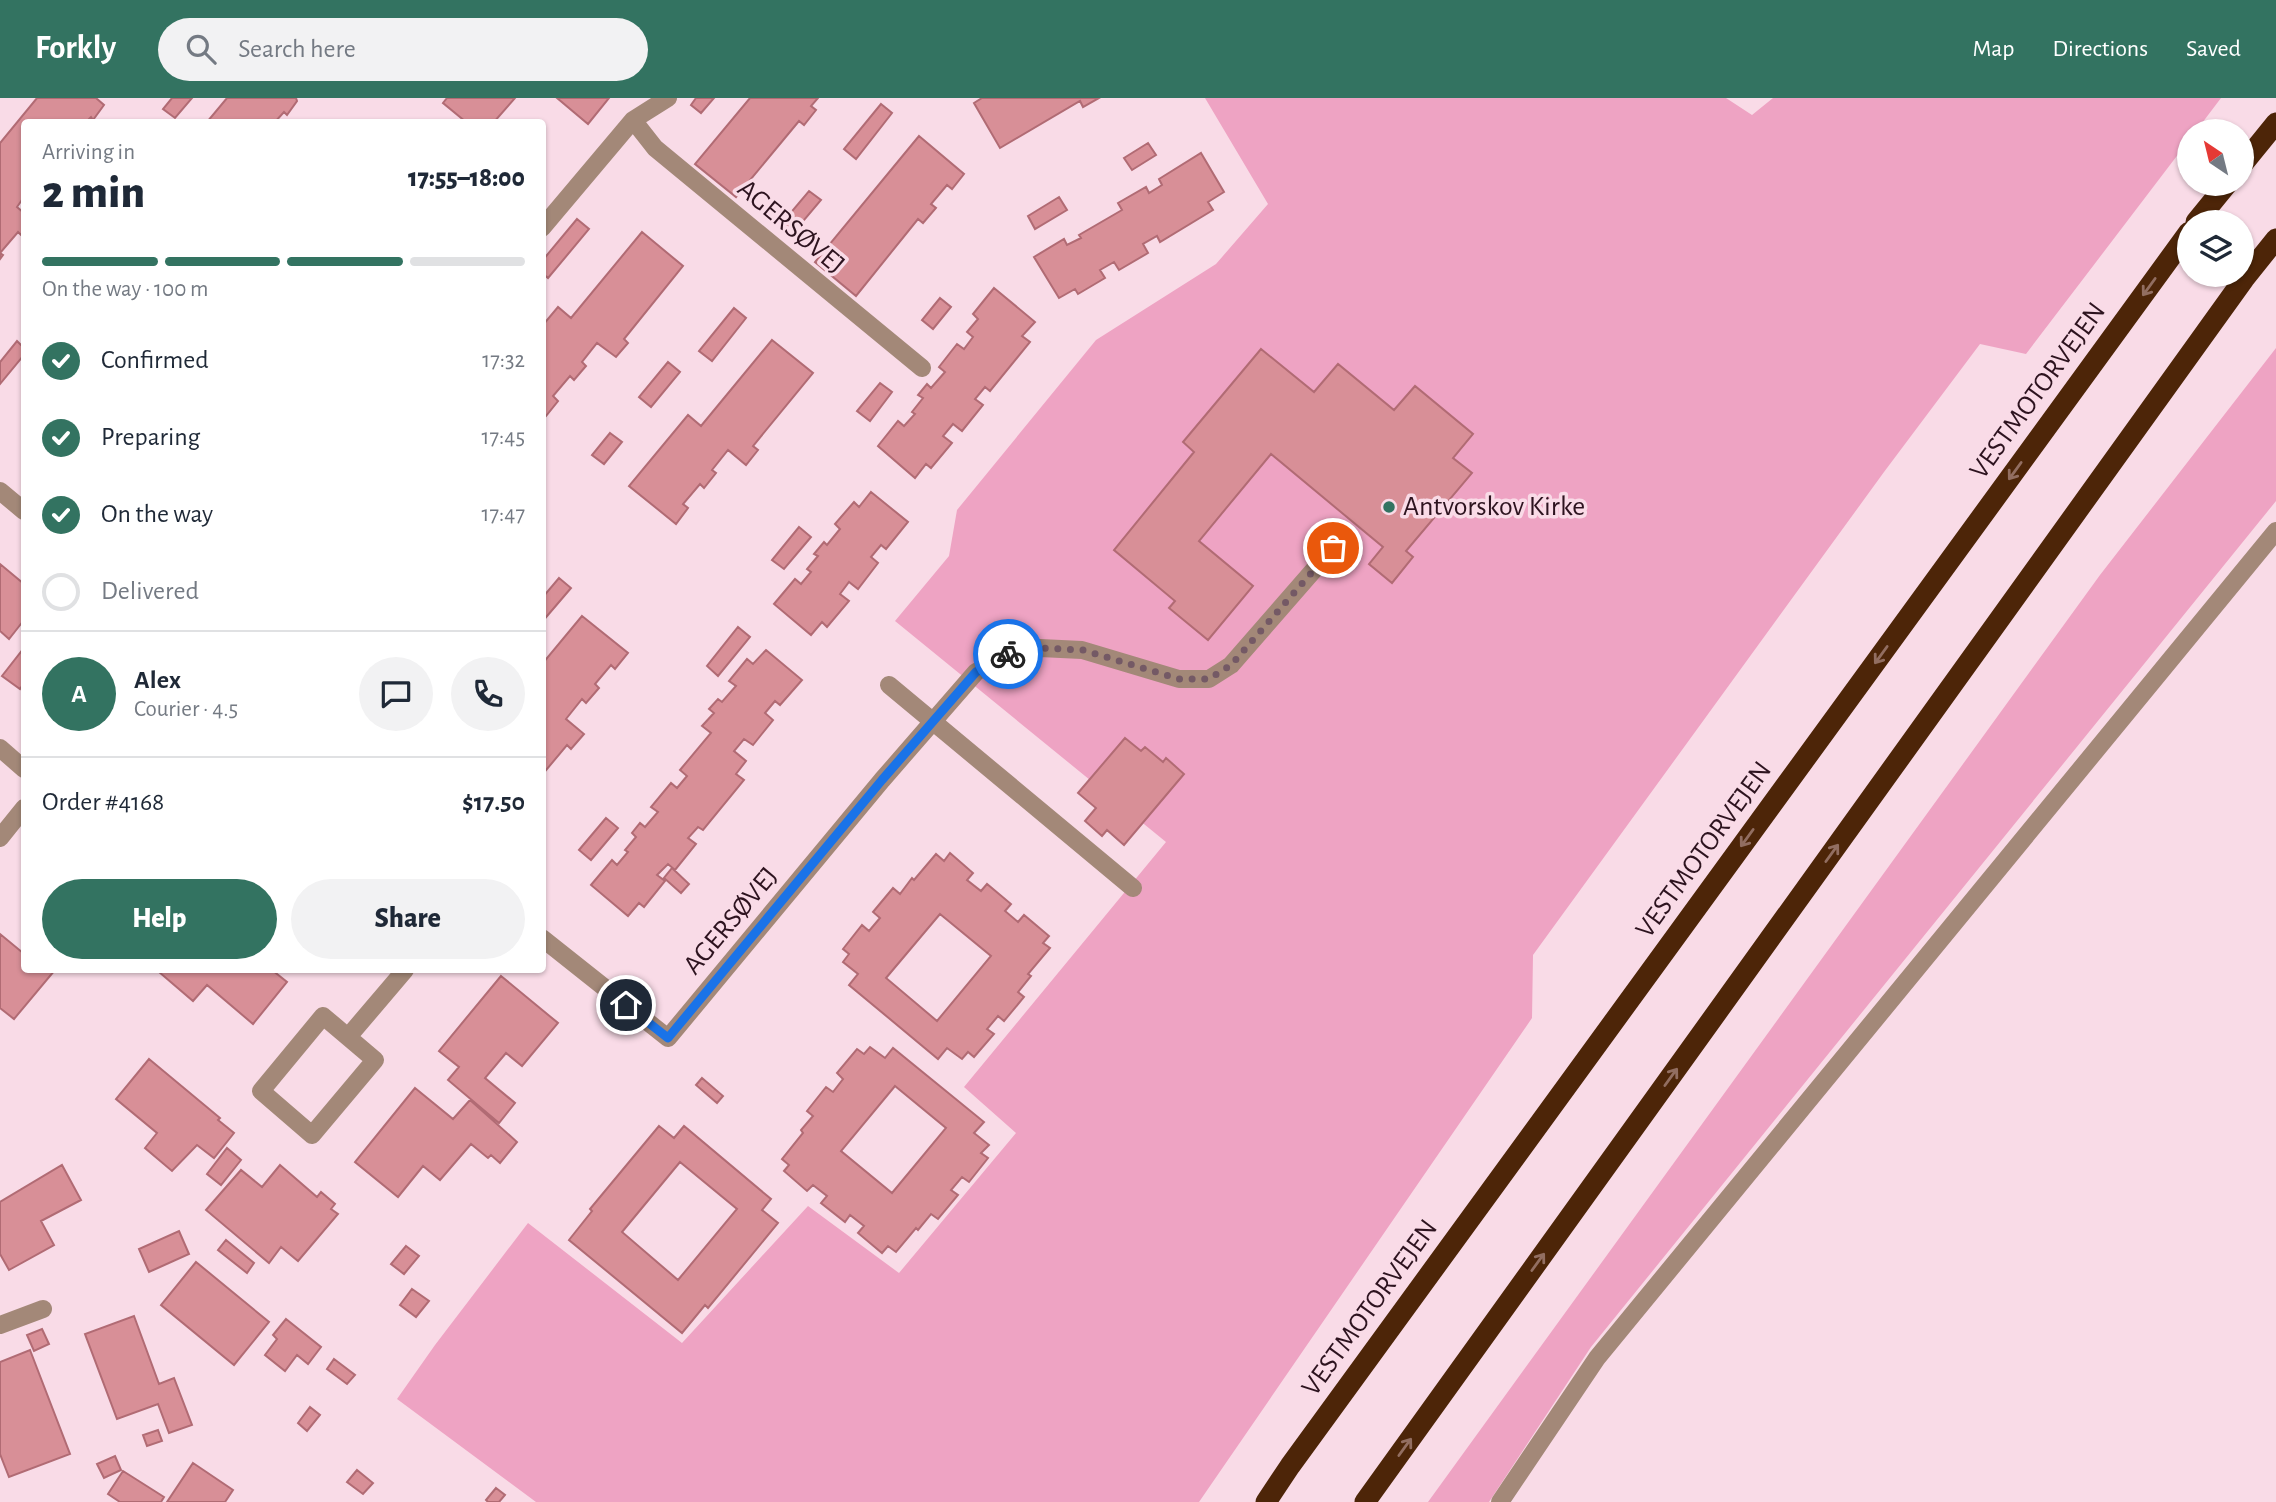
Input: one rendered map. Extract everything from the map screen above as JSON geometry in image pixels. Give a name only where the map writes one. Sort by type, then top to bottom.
[{"type":"highway","points":[[2254,150],[2276,123]]},
{"type":"highway","points":[[2206,210],[2217,196]]},
{"type":"highway","points":[[1365,1502],[2236,290],[2276,239]]},
{"type":"highway","name":"VESTMOTORVEJEN","points":[[1266,1502],[2177,248]]},
{"type":"street","points":[[546,223],[633,120],[668,98]]},
{"type":"street","name":"AGERSØVEJ","points":[[633,120],[655,148],[922,368]]},
{"type":"street","points":[[0,491],[21,508]]},
{"type":"street","points":[[1500,1502],[1597,1358],[2276,531]]},
{"type":"street","points":[[933,722],[976,672],[1008,654],[1040,648],[1083,650],[1179,679],[1209,679],[1231,665],[1333,548]]},
{"type":"street","points":[[889,685],[1133,888]]},
{"type":"street","name":"AGERSØVEJ","points":[[546,941],[668,1038],[933,722]]},
{"type":"street","points":[[0,748],[21,760]]},
{"type":"street","points":[[0,838],[21,812]]},
{"type":"street","points":[[348,1037],[402,973]]},
{"type":"street","points":[[323,1016],[348,1037],[375,1060],[312,1135],[261,1091],[323,1016]]},
{"type":"street","points":[[0,1325],[43,1309]]},
{"type":"shaded area","points":[[1205,98],[1726,98],[1752,115],[1773,98],[2221,98],[2205,119],[2177,119],[2177,156],[2026,354],[1980,344],[1884,472],[1533,955],[1532,1018],[1199,1502],[536,1502],[397,1399],[528,1223],[682,1343],[808,1206],[899,1273],[1016,1133],[964,1087],[1166,842],[895,621],[949,556],[957,510],[1096,340],[1216,264],[1268,204]]},
{"type":"shaded area","points":[[2276,348],[2276,501],[1591,1347],[1489,1502],[1428,1502],[2100,575]]},
{"type":"building","points":[[37,98],[96,98],[104,105],[94,119],[21,119],[21,201],[17,207],[21,210],[21,235],[18,232],[0,253],[0,143]]},
{"type":"building","points":[[172,98],[192,98],[175,118],[163,109]]},
{"type":"building","points":[[227,98],[296,98],[297,101],[287,115],[284,112],[278,119],[210,119]]},
{"type":"building","points":[[447,98],[515,98],[497,119],[462,119],[443,103]]},
{"type":"building","points":[[557,98],[609,98],[588,124]]},
{"type":"building","points":[[696,98],[714,98],[701,113],[691,105]]},
{"type":"building","points":[[750,98],[818,98],[811,106],[816,110],[804,125],[799,121],[736,197],[695,164]]},
{"type":"building","points":[[982,98],[1099,98],[1083,107],[1080,101],[1000,148],[974,103]]},
{"type":"building","points":[[881,104],[892,113],[856,159],[844,149]]},
{"type":"building","points":[[919,136],[964,174],[952,189],[947,185],[931,204],[936,208],[923,223],[918,219],[856,296],[815,262]]},
{"type":"building","points":[[1148,143],[1156,155],[1132,170],[1124,158]]},
{"type":"building","points":[[1201,153],[1224,192],[1208,202],[1213,210],[1160,242],[1157,236],[1143,244],[1148,253],[1119,270],[1114,262],[1100,270],[1105,278],[1078,294],[1075,289],[1059,298],[1034,257],[1064,239],[1067,245],[1081,238],[1079,235],[1122,210],[1118,203],[1146,187],[1149,193],[1162,185],[1159,179]]},
{"type":"building","points":[[809,191],[821,200],[794,232],[782,223]]},
{"type":"building","points":[[1059,197],[1067,210],[1035,229],[1028,216]]},
{"type":"building","points":[[577,219],[589,229],[548,278],[546,256]]},
{"type":"building","points":[[642,232],[683,266],[624,339],[628,343],[616,357],[597,343],[582,362],[586,366],[574,380],[570,376],[553,396],[558,401],[546,416],[546,321],[558,307],[571,318]]},
{"type":"building","points":[[994,288],[1035,322],[1022,336],[1030,342],[990,391],[985,387],[975,399],[983,405],[962,431],[953,424],[943,436],[952,443],[931,468],[926,464],[915,478],[878,446],[898,421],[904,426],[915,414],[912,412],[923,398],[918,395],[927,384],[931,388],[945,372],[939,367],[957,344],[964,349],[973,337],[967,332],[978,319],[973,314]]},
{"type":"building","points":[[940,298],[951,307],[933,329],[922,320]]},
{"type":"building","points":[[734,308],[746,318],[712,361],[699,351]]},
{"type":"building","points":[[772,340],[813,373],[753,446],[758,450],[746,465],[728,450],[712,470],[716,473],[704,488],[700,484],[683,504],[688,508],[676,524],[629,486],[688,415],[701,426]]},
{"type":"building","points":[[17,341],[21,345],[21,359],[0,384],[0,362]]},
{"type":"building","name":"Antvorskov Kirke","points":[[1261,349],[1314,392],[1338,364],[1394,410],[1415,386],[1473,434],[1453,458],[1472,473],[1406,551],[1413,557],[1392,583],[1369,564],[1383,547],[1271,454],[1199,541],[1253,586],[1208,640],[1169,608],[1175,601],[1114,550],[1194,452],[1183,442]]},
{"type":"building","points":[[668,362],[680,372],[651,407],[639,397]]},
{"type":"building","points":[[880,383],[892,392],[870,421],[857,411]]},
{"type":"building","points":[[610,433],[622,442],[604,464],[592,455]]},
{"type":"building","points":[[871,492],[908,522],[886,549],[881,545],[871,557],[878,563],[858,589],[849,582],[840,594],[849,601],[827,627],[822,622],[811,635],[774,604],[795,579],[801,584],[811,572],[807,569],[818,556],[814,554],[824,542],[827,545],[840,529],[835,524],[854,502],[859,507]]},
{"type":"building","points":[[799,527],[811,537],[784,569],[772,560]]},
{"type":"building","points":[[0,564],[21,582],[21,624],[9,639],[0,631]]},
{"type":"building","points":[[559,578],[571,588],[546,617],[546,593]]},
{"type":"building","points":[[582,616],[628,653],[615,669],[611,665],[595,684],[599,688],[586,703],[582,699],[566,719],[584,734],[571,749],[567,745],[546,770],[546,659]]},
{"type":"building","points":[[738,627],[750,637],[718,676],[707,666]]},
{"type":"building","points":[[766,650],[802,680],[780,705],[775,701],[765,713],[773,720],[753,745],[744,739],[734,751],[746,761],[736,774],[744,780],[703,830],[698,827],[688,838],[696,844],[675,870],[668,864],[657,875],[665,881],[644,907],[639,903],[628,916],[591,885],[612,860],[617,865],[628,852],[625,850],[636,837],[632,833],[640,823],[645,827],[658,812],[651,807],[671,783],[677,788],[687,776],[680,770],[711,733],[702,726],[714,713],[709,709],[718,699],[722,702],[736,686],[729,681],[747,659],[753,664]]},
{"type":"building","points":[[21,652],[20,689],[2,676]]},
{"type":"building","points":[[1125,738],[1141,751],[1145,747],[1163,762],[1166,758],[1184,774],[1124,845],[1107,830],[1102,836],[1085,821],[1096,808],[1078,793]]},
{"type":"building","points":[[606,818],[618,828],[591,860],[579,850]]},
{"type":"building","points":[[950,853],[973,873],[967,880],[981,891],[987,884],[1011,904],[1005,911],[1018,922],[1024,915],[1049,936],[1043,943],[1050,948],[1028,974],[1031,976],[1018,992],[1024,997],[1004,1021],[998,1016],[987,1029],[994,1034],[974,1057],[968,1052],[962,1059],[947,1048],[938,1059],[849,985],[858,974],[843,962],[849,954],[843,949],[862,925],[869,931],[880,918],[873,912],[893,888],[900,894],[936,854],[944,861]],"holes":[[[940,914],[991,956],[937,1021],[886,978]]]},
{"type":"building","points":[[672,868],[689,884],[681,893],[664,878]]},
{"type":"building","points":[[0,934],[21,951],[21,973],[52,973],[14,1019],[0,1008]]},
{"type":"building","points":[[160,973],[276,973],[287,982],[253,1024],[207,985],[193,1001]]},
{"type":"building","points":[[501,976],[558,1023],[522,1066],[506,1053],[485,1078],[515,1103],[499,1123],[448,1080],[459,1067],[439,1051]]},
{"type":"building","points":[[870,1047],[885,1058],[893,1048],[984,1122],[974,1133],[989,1145],[981,1153],[988,1158],[969,1182],[962,1177],[951,1190],[958,1195],[938,1219],[931,1214],[896,1252],[888,1246],[882,1253],[858,1233],[864,1226],[850,1215],[845,1222],[821,1203],[827,1196],[813,1185],[807,1191],[784,1171],[789,1165],[782,1159],[813,1116],[807,1111],[826,1087],[833,1092],[843,1079],[837,1073],[857,1049],[864,1054]],"holes":[[[895,1086],[946,1128],[892,1193],[841,1151]]]},
{"type":"building","points":[[149,1059],[220,1118],[218,1120],[234,1133],[214,1158],[197,1145],[172,1171],[145,1148],[157,1133],[116,1099]]},
{"type":"building","points":[[702,1078],[723,1096],[717,1103],[696,1085]]},
{"type":"building","points":[[415,1088],[453,1119],[470,1100],[517,1142],[500,1163],[491,1155],[488,1158],[471,1144],[440,1180],[423,1166],[398,1197],[355,1162]]},
{"type":"building","points":[[659,1126],[674,1138],[684,1126],[771,1199],[762,1210],[778,1223],[708,1308],[705,1305],[682,1333],[569,1240],[592,1211],[590,1209]],"holes":[[[680,1162],[737,1209],[678,1280],[622,1232]]]},
{"type":"building","points":[[227,1148],[241,1160],[221,1185],[207,1174]]},
{"type":"building","points":[[62,1165],[81,1200],[41,1221],[54,1245],[9,1270],[0,1254],[0,1202]]},
{"type":"building","points":[[280,1165],[317,1197],[321,1192],[335,1204],[331,1209],[338,1214],[298,1261],[281,1247],[269,1263],[206,1210],[241,1170],[262,1187]]},
{"type":"building","points":[[179,1231],[189,1254],[149,1272],[139,1249]]},
{"type":"building","points":[[226,1240],[254,1263],[247,1273],[218,1250]]},
{"type":"building","points":[[406,1246],[419,1256],[404,1274],[391,1264]]},
{"type":"building","points":[[196,1262],[269,1322],[234,1365],[161,1305]]},
{"type":"building","points":[[412,1289],[429,1301],[416,1317],[400,1305]]},
{"type":"building","points":[[134,1316],[159,1384],[174,1378],[192,1425],[169,1433],[158,1404],[117,1419],[85,1334]]},
{"type":"building","points":[[286,1319],[321,1347],[308,1364],[297,1355],[285,1371],[265,1355],[277,1339],[273,1335]]},
{"type":"building","points":[[42,1329],[49,1344],[34,1351],[27,1335]]},
{"type":"building","points":[[30,1350],[70,1454],[9,1477],[0,1454],[0,1362]]},
{"type":"building","points":[[334,1359],[355,1375],[347,1384],[327,1369]]},
{"type":"building","points":[[310,1407],[320,1415],[307,1431],[298,1423]]},
{"type":"building","points":[[158,1430],[162,1441],[147,1446],[143,1435]]},
{"type":"building","points":[[115,1456],[121,1470],[104,1478],[97,1464]]},
{"type":"building","points":[[193,1463],[233,1490],[225,1502],[167,1502]]},
{"type":"building","points":[[357,1470],[373,1483],[363,1494],[347,1482]]},
{"type":"building","points":[[123,1471],[164,1497],[161,1502],[120,1502],[108,1494]]},
{"type":"building","points":[[496,1488],[505,1495],[499,1502],[488,1502],[486,1500]]},
{"type":"way so far","points":[[1008,654],[1040,648],[1083,650],[1179,679],[1209,679],[1231,665],[1333,548]]},
{"type":"place","name":"Antvorskov Kirke","points":[[1389,507]]},
{"type":"route","points":[[626,1005],[668,1038],[882,780],[976,672],[1008,654]]}]
